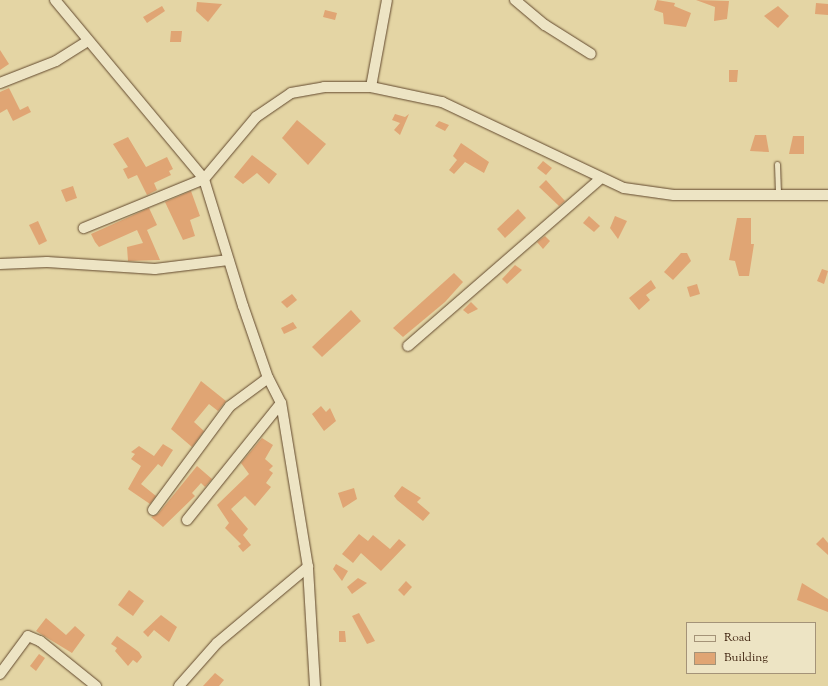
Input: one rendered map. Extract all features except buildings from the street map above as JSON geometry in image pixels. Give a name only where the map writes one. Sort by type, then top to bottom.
[{"type":"street","points":[[55,0],[204,179],[228,260],[268,378],[281,403],[308,567],[315,686]]},
{"type":"street","points":[[372,87],[387,0]]},
{"type":"street","points":[[515,0],[545,25],[591,54]]},
{"type":"street","points":[[0,83],[56,61],[88,40]]},
{"type":"street","points":[[84,228],[204,179],[245,127],[282,98],[324,88],[372,87],[442,102],[540,147],[599,180],[650,194],[828,194]]},
{"type":"street","points":[[408,346],[599,180]]},
{"type":"street","points":[[0,264],[47,262],[155,269],[228,260]]},
{"type":"street","points":[[153,510],[215,423],[244,394],[268,378]]},
{"type":"street","points":[[187,520],[281,403]]},
{"type":"street","points":[[179,686],[217,643],[308,567]]},
{"type":"street","points":[[0,674],[28,636],[40,641],[96,686]]},
{"type":"lane","points":[[776,164],[778,195]]}]
